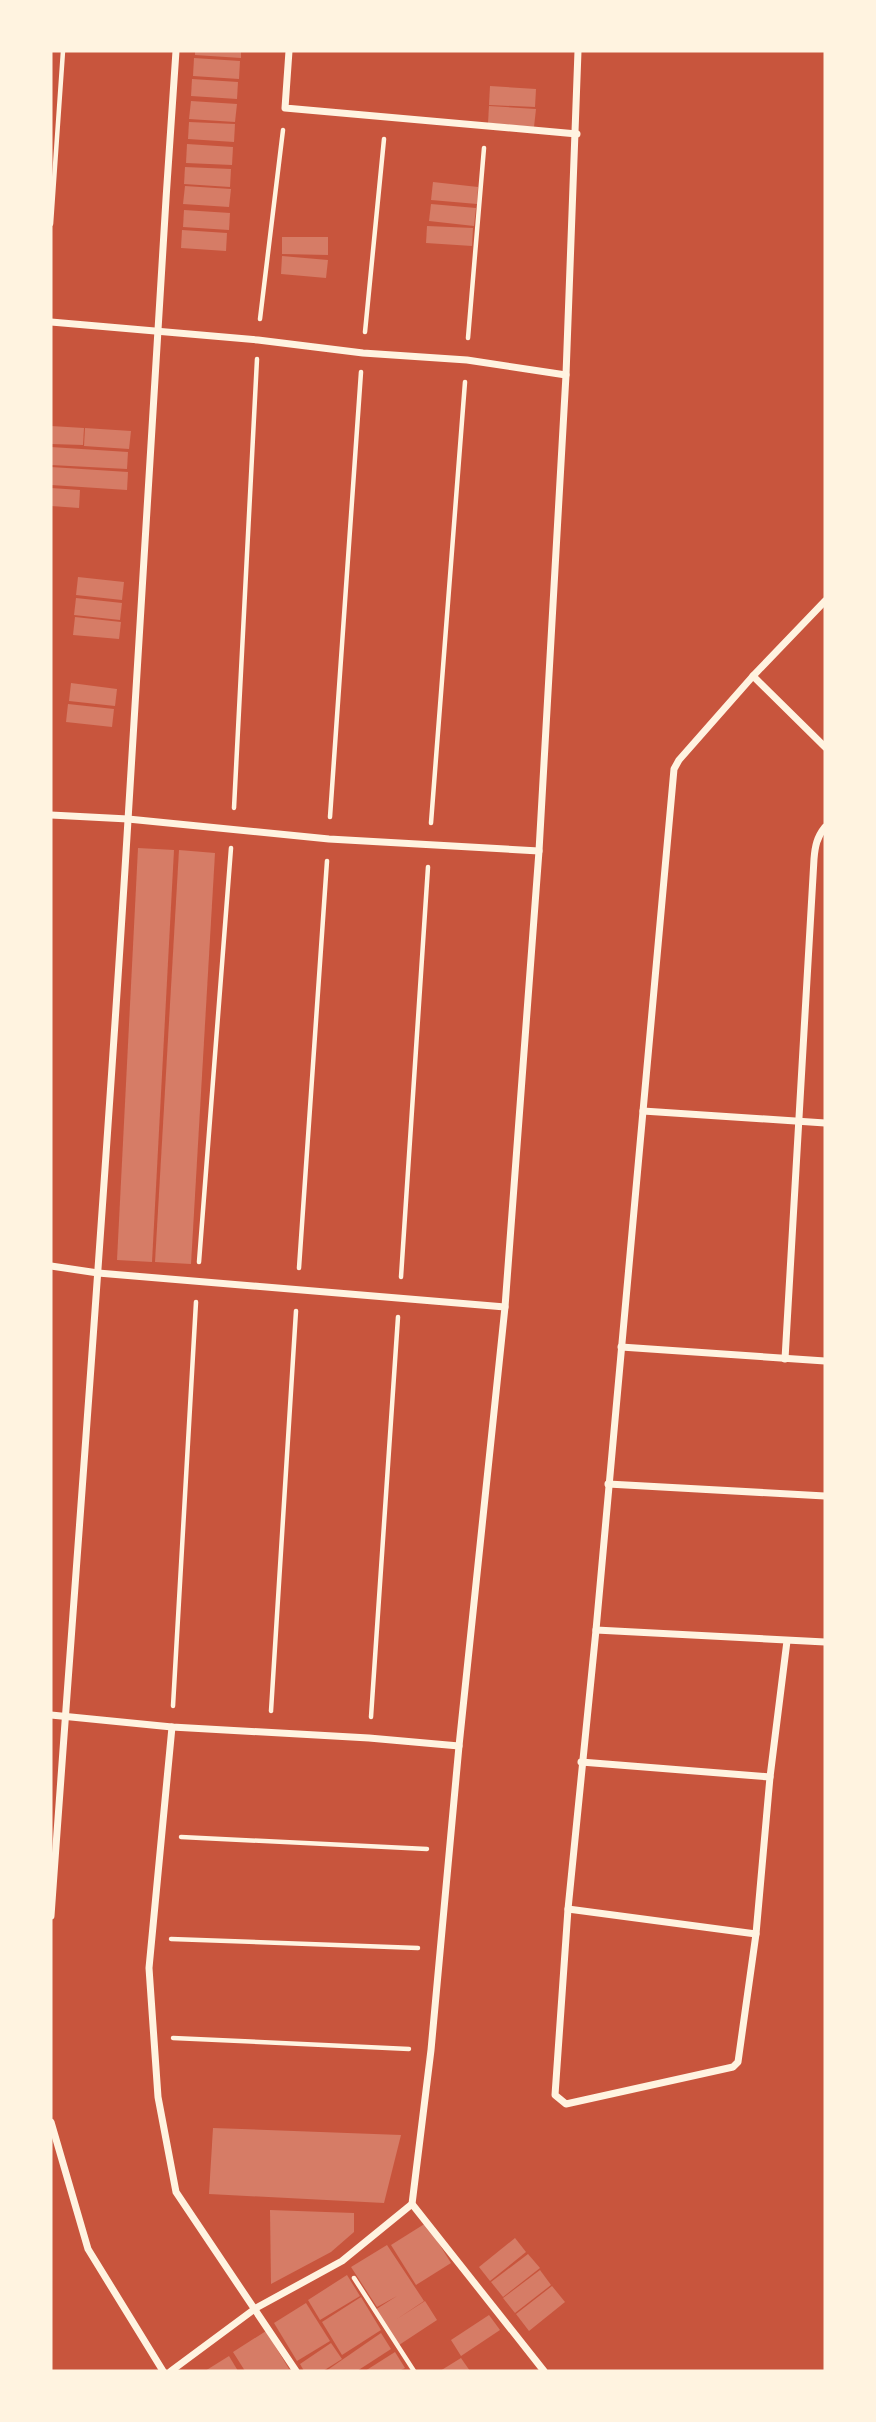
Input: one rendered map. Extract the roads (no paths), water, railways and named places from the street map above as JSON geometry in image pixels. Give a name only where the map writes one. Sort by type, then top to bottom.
[{"type":"street","points":[[51,1916],[98,1273],[176,51]]},
{"type":"street","points":[[289,51],[285,108],[577,134]]},
{"type":"street","points":[[171,2371],[256,2308],[342,2261],[412,2204],[431,2050],[458,1746],[505,1307],[539,851],[566,375],[578,51]]},
{"type":"street","points":[[51,322],[258,340],[363,353],[467,360],[566,375]]},
{"type":"street","points":[[787,1641],[770,1777],[756,1934],[738,2062],[733,2067],[566,2104],[555,2095],[568,1909],[674,769],[753,676],[825,601]]},
{"type":"street","points":[[753,676],[825,747]]},
{"type":"street","points":[[51,816],[128,819],[329,839],[539,851]]},
{"type":"street","points":[[785,1359],[815,846],[825,827]]},
{"type":"street","points":[[643,1111],[825,1122]]},
{"type":"street","points":[[51,1266],[98,1273],[505,1307]]},
{"type":"street","points":[[621,1347],[825,1361]]},
{"type":"street","points":[[608,1484],[825,1496]]},
{"type":"street","points":[[596,1630],[825,1642]]},
{"type":"street","points":[[51,1715],[172,1727],[458,1746]]},
{"type":"street","points":[[172,1727],[149,1968],[158,2097],[176,2192],[296,2371]]},
{"type":"street","points":[[582,1762],[770,1777]]},
{"type":"street","points":[[568,1909],[756,1934]]},
{"type":"street","points":[[51,2122],[88,2249],[163,2371]]},
{"type":"street","points":[[412,2204],[544,2371]]}]
